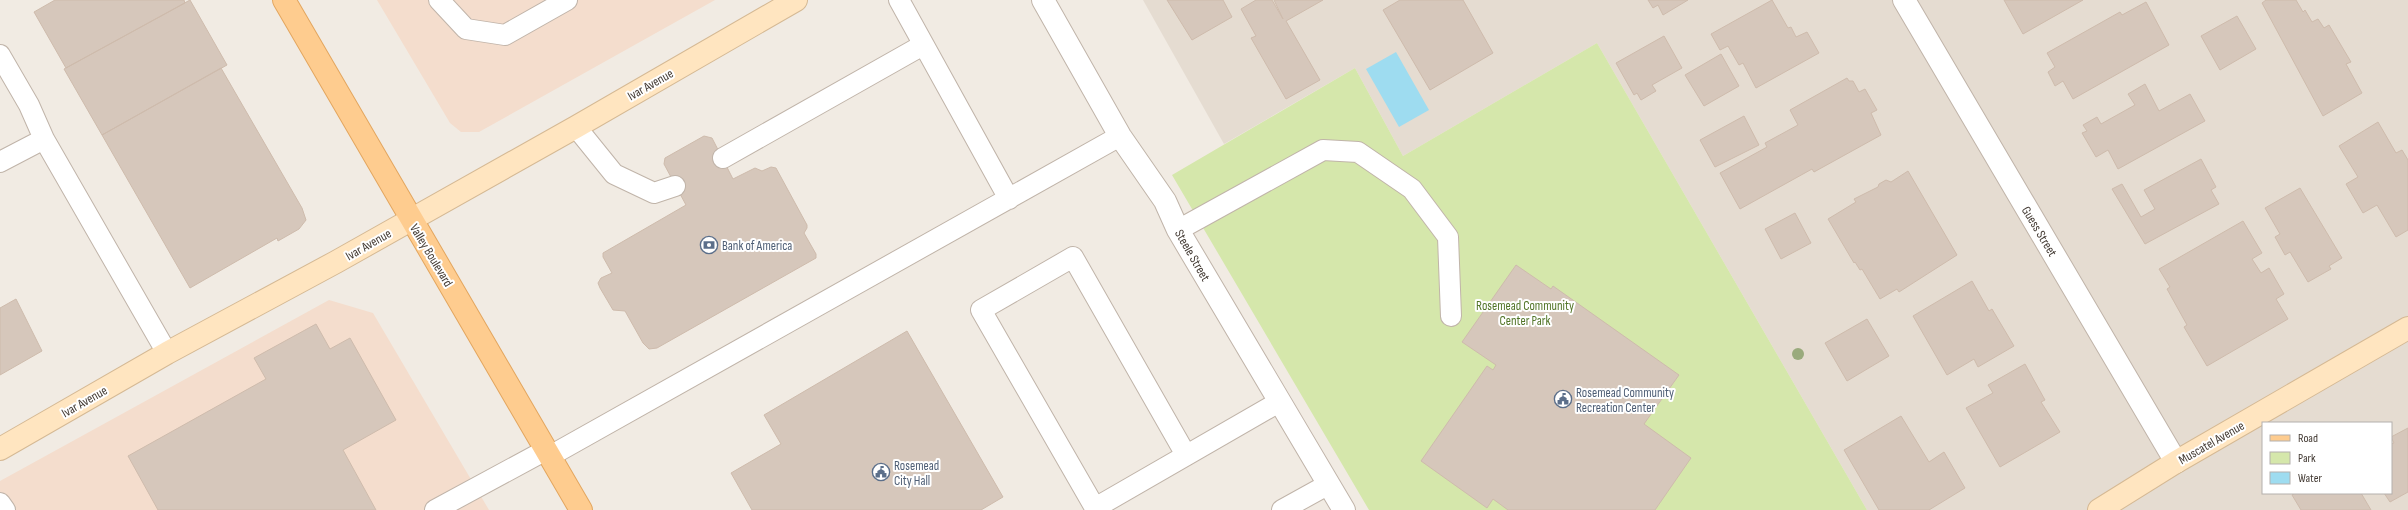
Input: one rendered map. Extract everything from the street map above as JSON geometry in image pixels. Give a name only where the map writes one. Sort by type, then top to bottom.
[{"type":"main road","name":"Valley Boulevard","points":[[284,0],[581,510]]},
{"type":"street","name":"Ivar Avenue","points":[[0,449],[167,353],[336,262],[576,127],[796,0]]},
{"type":"street","name":"Steele Street","points":[[1043,0],[1120,136],[1165,201],[1178,230],[1344,510]]},
{"type":"street","name":"Guess Street","points":[[1904,0],[2176,462]]},
{"type":"street","name":"Muscatel Avenue","points":[[2099,510],[2176,462],[2408,328]]},
{"type":"lane","points":[[439,0],[466,29],[505,35],[567,0]]},
{"type":"lane","points":[[898,0],[1010,200]]},
{"type":"lane","points":[[723,158],[923,46]]},
{"type":"lane","points":[[0,55],[29,105],[44,139],[167,353]]},
{"type":"lane","points":[[576,127],[614,174],[654,193],[675,186]]},
{"type":"lane","points":[[435,510],[548,453],[1010,200],[1120,136]]},
{"type":"lane","points":[[0,162],[44,139]]},
{"type":"lane","points":[[1178,230],[1323,150],[1358,152],[1412,189],[1448,237],[1452,316]]},
{"type":"lane","points":[[1186,455],[1073,257],[982,310],[1096,509],[1279,402]]},
{"type":"lane","points":[[1282,510],[1329,484]]},
{"type":"lane","points":[[0,502],[5,510]]},
{"type":"shaded area","points":[[377,0],[715,0],[479,132],[461,132],[450,123]]},
{"type":"shaded area","points":[[1143,0],[2408,0],[2408,510],[1867,510],[1597,43],[1403,156],[1355,68],[1224,144]]},
{"type":"shaded area","points":[[329,300],[373,313],[489,510],[0,510],[0,481]]},
{"type":"green space","name":"Rosemead Community Center Park","points":[[1597,43],[1867,510],[1369,510],[1172,175],[1355,68],[1403,156]]},
{"type":"water","points":[[1396,52],[1429,110],[1399,127],[1366,69]]},
{"type":"building","points":[[55,0],[184,0],[185,3],[66,68],[34,12]]},
{"type":"building","points":[[190,0],[227,65],[102,135],[64,69]]},
{"type":"building","points":[[1167,0],[1223,0],[1232,17],[1192,40]]},
{"type":"building","points":[[1256,0],[1272,0],[1283,19],[1274,0],[1323,0],[1286,21],[1320,80],[1286,99],[1251,38],[1256,36],[1241,9]]},
{"type":"building","points":[[1400,0],[1463,0],[1493,53],[1430,90],[1383,10]]},
{"type":"building","points":[[1648,0],[1688,0],[1663,15],[1658,5],[1653,8]]},
{"type":"building","points":[[1772,0],[1788,28],[1791,27],[1796,37],[1807,32],[1819,53],[1756,88],[1743,63],[1739,65],[1728,46],[1720,50],[1711,34]]},
{"type":"building","points":[[2004,0],[2083,0],[2023,34]]},
{"type":"building","points":[[2266,0],[2296,0],[2303,12],[2305,10],[2312,22],[2318,19],[2324,28],[2329,25],[2351,62],[2346,64],[2362,93],[2323,116],[2262,3]]},
{"type":"building","points":[[2146,2],[2169,45],[2073,99],[2063,81],[2055,86],[2048,72],[2055,67],[2047,53],[2120,12],[2122,15]]},
{"type":"building","points":[[2237,16],[2256,49],[2220,70],[2201,36]]},
{"type":"building","points":[[1664,36],[1682,68],[1652,85],[1656,91],[1641,100],[1637,93],[1634,95],[1616,63]]},
{"type":"building","points":[[1721,54],[1739,86],[1704,106],[1685,75]]},
{"type":"building","points":[[221,68],[302,208],[306,220],[299,229],[278,241],[277,238],[190,288],[102,135]]},
{"type":"building","points":[[1847,78],[1849,81],[1853,81],[1859,92],[1865,89],[1877,110],[1871,113],[1881,135],[1814,172],[1812,169],[1740,209],[1720,173],[1767,147],[1765,143],[1798,125],[1790,110]]},
{"type":"building","points":[[2145,84],[2159,111],[2190,94],[2205,121],[2118,169],[2108,150],[2096,157],[2082,133],[2087,131],[2083,125],[2097,117],[2101,124],[2135,105],[2128,94]]},
{"type":"building","points":[[1744,116],[1759,145],[1715,167],[1700,140]]},
{"type":"building","points":[[2378,122],[2396,153],[2402,150],[2408,160],[2408,230],[2396,237],[2377,205],[2363,213],[2346,184],[2358,177],[2339,146]]},
{"type":"building","points":[[704,136],[712,138],[733,179],[755,168],[762,171],[771,167],[776,168],[807,225],[804,233],[816,254],[816,258],[657,348],[649,349],[643,343],[625,311],[613,310],[600,288],[598,283],[601,278],[612,273],[603,257],[603,253],[686,205],[664,164],[665,158]]},
{"type":"building","points":[[2201,159],[2216,187],[2211,190],[2219,204],[2145,244],[2112,189],[2122,184],[2141,217],[2155,209],[2144,190]]},
{"type":"building","points":[[1908,171],[1957,255],[1899,292],[1897,289],[1880,299],[1862,269],[1860,270],[1855,262],[1854,263],[1828,219],[1856,202],[1854,199],[1878,187],[1879,184],[1886,180],[1891,182]]},
{"type":"building","points":[[2300,188],[2342,258],[2329,266],[2331,269],[2308,282],[2290,252],[2285,255],[2275,237],[2280,234],[2265,208]]},
{"type":"building","points":[[1795,213],[1811,243],[1781,259],[1765,229]]},
{"type":"building","points":[[2243,221],[2262,253],[2252,259],[2261,273],[2269,268],[2284,294],[2276,299],[2288,319],[2207,366],[2184,327],[2187,325],[2167,289],[2170,287],[2159,269]]},
{"type":"building","name":"Rosemead Community Recreation Center","points":[[1516,265],[1551,289],[1553,286],[1679,375],[1644,424],[1691,458],[1655,510],[1508,510],[1493,499],[1487,508],[1421,461],[1487,366],[1493,370],[1496,365],[1462,342]]},
{"type":"building","points":[[1972,281],[1989,311],[1992,309],[2014,346],[1978,367],[1974,359],[1947,375],[1913,316]]},
{"type":"building","points":[[16,299],[42,351],[0,375],[0,308]]},
{"type":"building","points":[[1867,319],[1889,356],[1847,381],[1825,343]]},
{"type":"building","points":[[316,324],[330,349],[350,338],[396,420],[343,450],[376,510],[158,510],[128,456],[266,379],[254,358]]},
{"type":"building","points":[[907,331],[1003,497],[981,510],[752,510],[731,473],[781,444],[764,415]]},
{"type":"building","points":[[2025,364],[2045,400],[2041,402],[2060,432],[2000,467],[1966,408],[1993,393],[1988,385]]},
{"type":"building","points":[[1901,416],[1929,462],[1944,452],[1965,488],[1929,510],[1879,510],[1844,450]]},
{"type":"building","points":[[2408,428],[2408,492],[2390,502],[2385,494],[2392,494],[2392,444],[2394,443],[2392,436]]},
{"type":"building","points":[[2362,494],[2371,510],[2301,510],[2292,495]]},
{"type":"place","name":"Bank of America","points":[[709,245]]},
{"type":"place","name":"Rosemead Community Recreation Center","points":[[1563,399]]},
{"type":"place","name":"Rosemead City Hall","points":[[881,472]]}]
